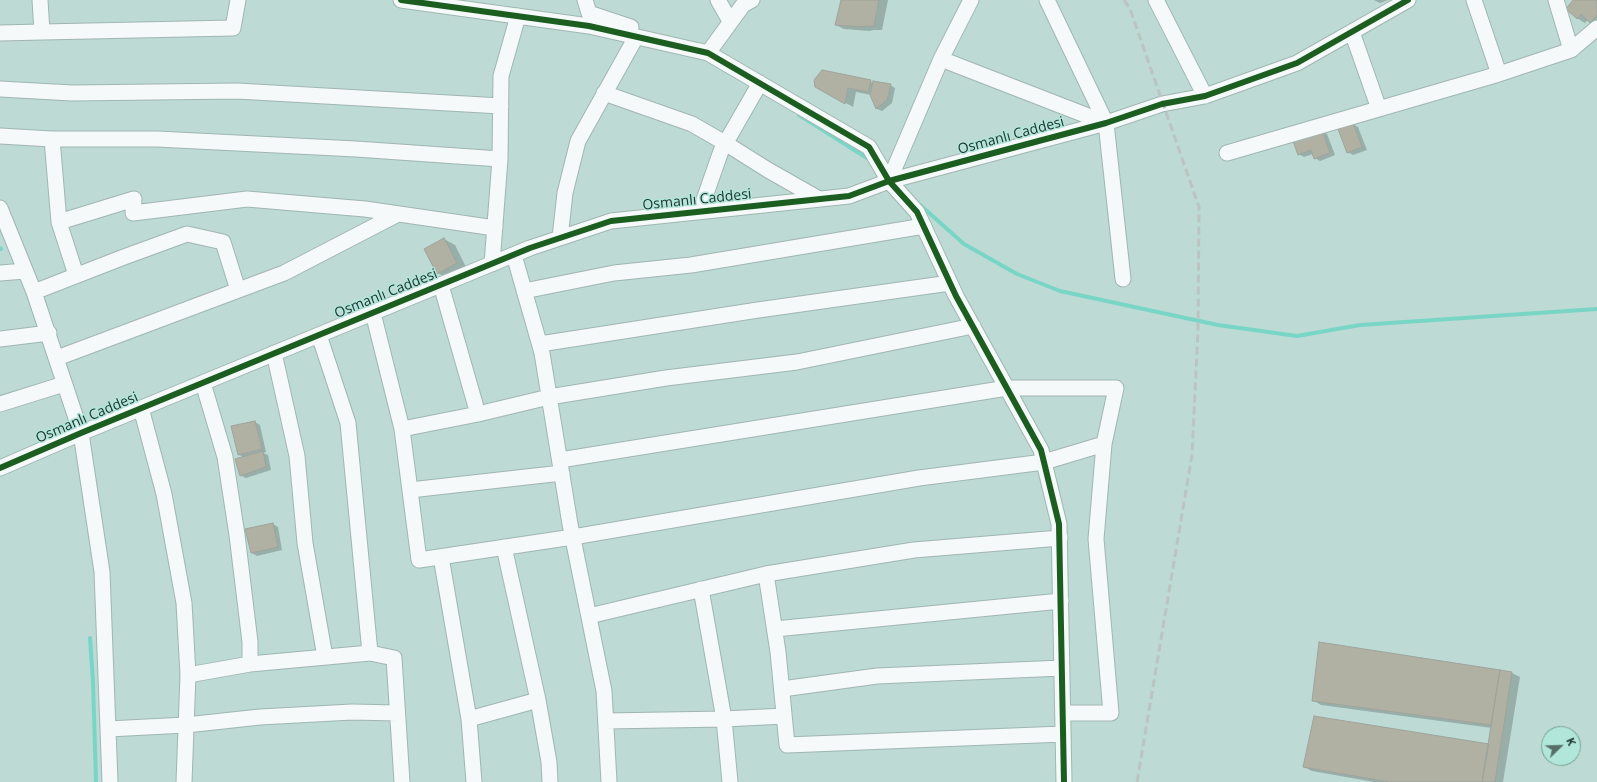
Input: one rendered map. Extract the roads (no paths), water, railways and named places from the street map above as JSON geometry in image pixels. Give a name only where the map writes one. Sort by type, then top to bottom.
[{"type":"street","points":[[40,0],[42,32]]},
{"type":"street","points":[[0,33],[233,28],[238,0]]},
{"type":"street","points":[[401,0],[589,26],[708,53]]},
{"type":"street","points":[[585,0],[589,13],[708,53],[870,147],[889,181],[917,212],[950,283],[1041,450],[1059,524],[1060,538],[1064,782]]},
{"type":"street","points":[[718,0],[730,21]]},
{"type":"street","points":[[708,53],[743,5],[752,0]]},
{"type":"street","points":[[889,181],[941,59],[971,0]]},
{"type":"street","points":[[1047,0],[1106,123],[1123,279]]},
{"type":"street","points":[[1156,0],[1205,96]]},
{"type":"street","name":"Osmanlı Caddesi","points":[[0,468],[81,432],[514,255],[611,220],[849,196],[889,181],[1106,123],[1162,104],[1205,96],[1297,64],[1408,0]]},
{"type":"street","points":[[1474,0],[1498,74]]},
{"type":"street","points":[[1557,0],[1571,50]]},
{"type":"street","points":[[492,264],[500,159],[502,76],[518,16]]},
{"type":"street","points":[[1227,153],[1498,74],[1571,50],[1597,28]]},
{"type":"street","points":[[1352,32],[1379,109]]},
{"type":"street","points":[[560,238],[565,193],[578,140],[636,37]]},
{"type":"street","points":[[941,59],[1106,123]]},
{"type":"street","points":[[700,211],[721,151],[760,84]]},
{"type":"street","points":[[0,89],[72,93],[237,91],[501,106]]},
{"type":"street","points":[[604,93],[692,124],[819,199]]},
{"type":"street","points":[[0,136],[52,139],[157,139],[356,149],[500,159]]},
{"type":"street","points":[[52,139],[59,222],[76,275]]},
{"type":"street","points":[[59,222],[134,199],[134,213],[247,199],[365,209],[495,228]]},
{"type":"street","points":[[0,208],[49,333],[64,384],[81,432],[102,572],[110,782]]},
{"type":"street","points":[[57,358],[284,273],[398,214]]},
{"type":"street","points":[[524,291],[614,272],[691,265],[924,226]]},
{"type":"street","points":[[34,292],[187,234],[223,242],[238,290]]},
{"type":"street","points":[[514,255],[540,344],[573,537],[604,691],[609,782]]},
{"type":"street","points":[[0,273],[25,271]]},
{"type":"street","points":[[540,344],[758,310],[950,283]]},
{"type":"street","points":[[441,285],[478,414]]},
{"type":"street","points":[[372,313],[402,430],[419,560],[573,537],[919,478],[1044,462],[1104,444]]},
{"type":"street","points":[[402,430],[549,397],[666,378],[797,362],[973,326]]},
{"type":"street","points":[[0,338],[49,333]]},
{"type":"street","points":[[319,335],[348,423],[370,653]]},
{"type":"street","points":[[274,353],[297,456],[305,543],[325,657]]},
{"type":"street","points":[[203,383],[225,457],[241,566],[250,642],[250,664]]},
{"type":"street","points":[[0,404],[64,384]]},
{"type":"street","points":[[410,490],[561,466],[1007,388],[1116,388],[1104,444],[1096,539],[1111,713],[1063,713]]},
{"type":"street","points":[[141,408],[164,494],[184,603],[188,675],[184,782]]},
{"type":"street","points":[[589,616],[766,574],[914,550],[1060,538]]},
{"type":"street","points":[[504,547],[538,700],[549,762],[550,782]]},
{"type":"street","points":[[441,557],[469,719],[474,782]]},
{"type":"street","points":[[766,574],[775,629],[787,745],[1063,734]]},
{"type":"street","points":[[701,589],[724,719],[730,782]]},
{"type":"street","points":[[775,629],[1061,601]]},
{"type":"street","points":[[188,675],[250,664],[370,653],[394,658],[402,782]]},
{"type":"street","points":[[782,689],[877,676],[1062,668]]},
{"type":"street","points":[[469,719],[538,700]]},
{"type":"street","points":[[108,729],[186,725],[260,717],[329,713],[397,713]]},
{"type":"street","points":[[606,721],[724,719],[784,716]]},
{"type":"waterway","points":[[799,115],[867,158]]},
{"type":"waterway","points":[[919,204],[964,244],[1017,274],[1060,291],[1218,325],[1297,336],[1360,325],[1597,309]]},
{"type":"waterway","points":[[90,638],[93,681],[96,782]]},
{"type":"railway","points":[[1124,0],[1130,9],[1199,207],[1198,330],[1192,455],[1137,782]]}]
